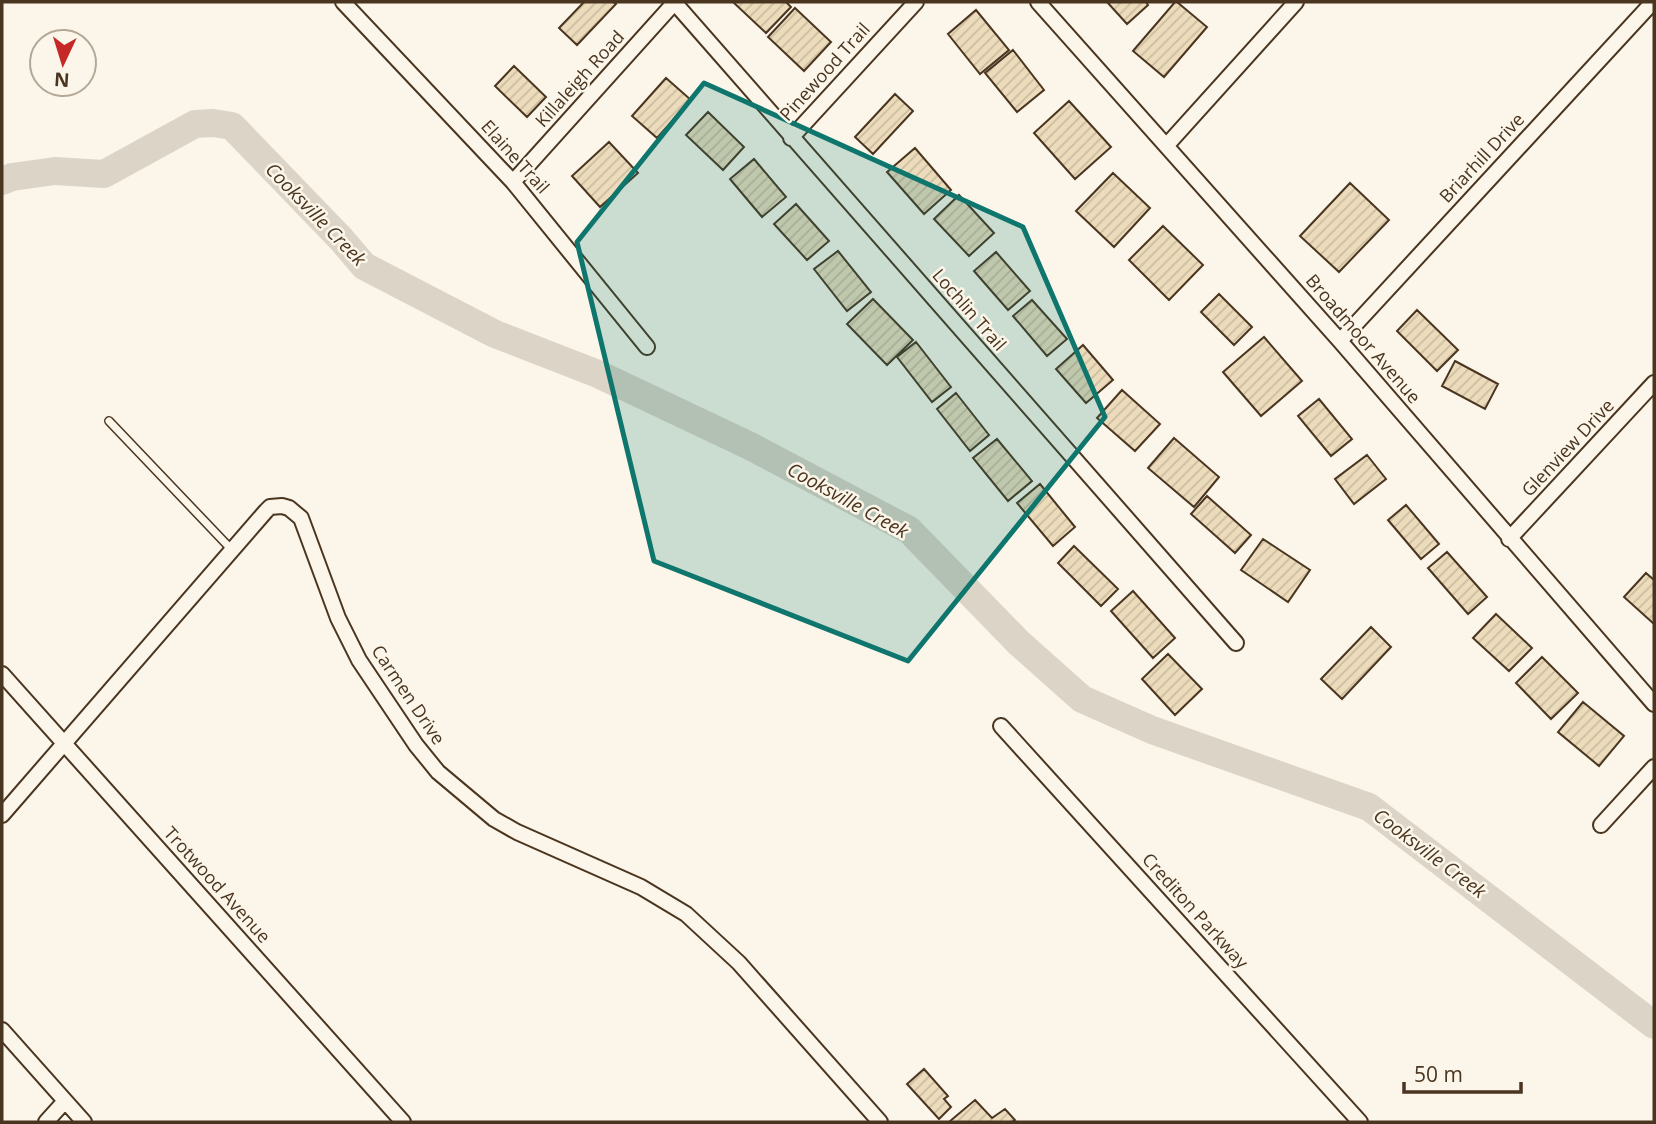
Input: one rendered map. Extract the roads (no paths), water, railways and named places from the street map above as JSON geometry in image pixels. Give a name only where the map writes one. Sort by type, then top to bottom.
[{"type":"street","name":"Elaine Trail","points":[[343,2],[513,182],[648,347]]},
{"type":"street","name":"Killaleigh Road","points":[[513,182],[675,2]]},
{"type":"street","name":"Lochlin Trail","points":[[675,2],[791,138],[1236,643]]},
{"type":"street","name":"Pinewood Trail","points":[[791,138],[916,2]]},
{"type":"street","name":"Broadmoor Avenue","points":[[1038,2],[1340,341],[1654,704]]},
{"type":"street","points":[[1167,145],[1296,2]]},
{"type":"street","name":"Briarhill Drive","points":[[1340,341],[1653,2]]},
{"type":"street","name":"Glenview Drive","points":[[1509,539],[1654,383]]},
{"type":"street","name":"Carmen Drive","points":[[2,814],[270,507],[282,506],[297,514],[307,530],[338,618],[359,660],[393,712],[438,772],[494,819],[517,832],[641,887],[686,914],[739,963],[880,1122]]},
{"type":"street","name":"Trotwood Avenue","points":[[2,674],[403,1122]]},
{"type":"street","name":"Crediton Parkway","points":[[1002,726],[1360,1122]]},
{"type":"street","points":[[1601,825],[1654,768]]},
{"type":"street","points":[[2,1030],[84,1122]]},
{"type":"street","points":[[46,1122],[65,1101]]},
{"type":"lane","points":[[109,422],[232,550]]},
{"type":"waterway","name":"Cooksville Creek","points":[[2,181],[55,171],[104,174],[195,124],[232,126],[364,266],[495,334],[598,374],[750,446],[909,530],[1019,643],[1082,699],[1152,730],[1369,807],[1654,1025]]}]
